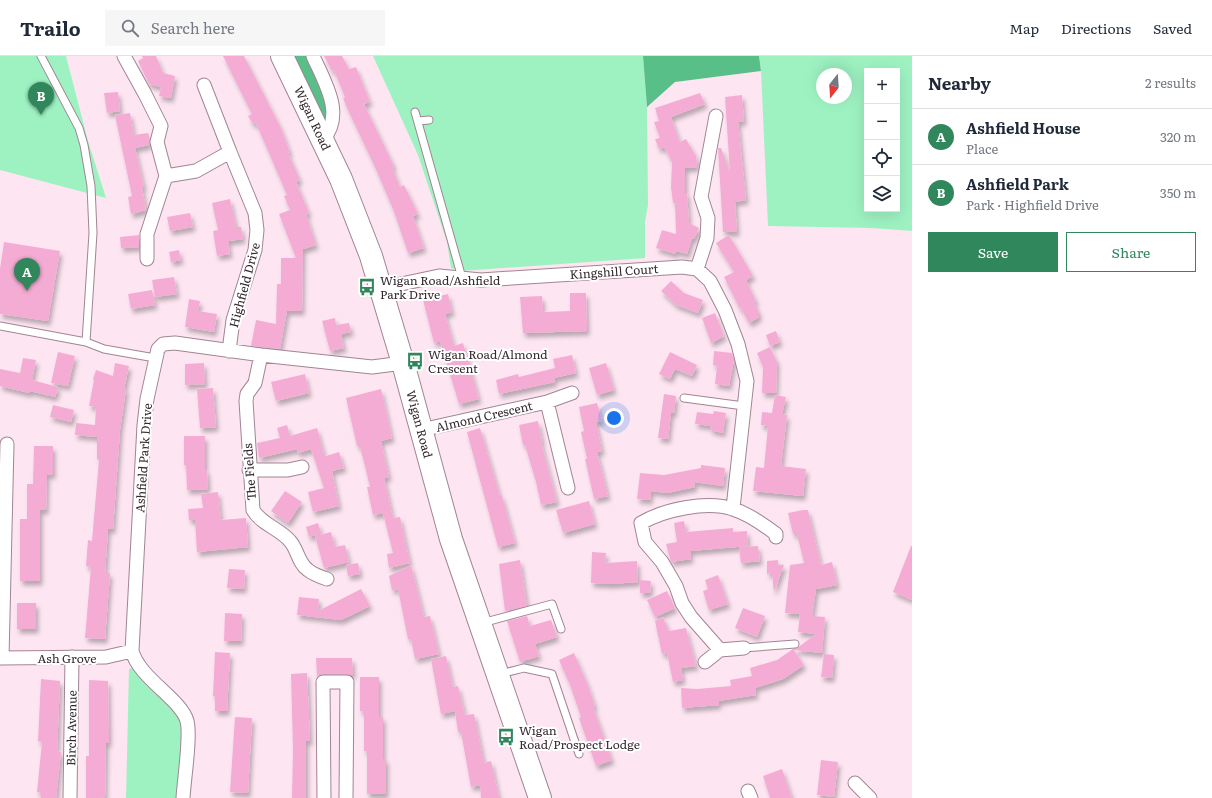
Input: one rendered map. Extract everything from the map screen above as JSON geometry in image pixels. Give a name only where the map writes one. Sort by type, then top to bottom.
[{"type":"highway","name":"Wigan Road","points":[[282,56],[323,140],[357,218],[382,288],[451,539],[540,798]]},
{"type":"street","points":[[124,56],[161,126],[157,142],[166,176],[147,234],[147,259]]},
{"type":"street","points":[[314,56],[328,88],[334,109],[329,133],[323,140]]},
{"type":"street","name":"Highfield Drive","points":[[204,85],[255,214],[257,230],[255,250],[234,314],[229,350]]},
{"type":"street","points":[[716,116],[701,197],[708,218],[707,238],[698,269],[710,281],[725,310],[738,344],[747,381],[732,508]]},
{"type":"street","points":[[166,176],[196,171],[230,152]]},
{"type":"street","name":"Kingshill Court","points":[[382,288],[439,276],[481,280],[682,267],[698,269]]},
{"type":"street","name":"Ashfield Park Drive","points":[[132,651],[144,424],[155,358],[158,349],[163,344],[176,343],[261,355],[372,367],[403,363]]},
{"type":"street","name":"The Fields","points":[[261,355],[256,383],[246,397],[252,507],[254,513],[290,541],[300,561],[307,570],[327,579]]},
{"type":"street","name":"Almond Crescent","points":[[422,430],[547,402],[572,393]]},
{"type":"street","name":"Almond Crescent","points":[[547,402],[568,488]]},
{"type":"street","points":[[1,658],[7,444]]},
{"type":"street","points":[[249,470],[288,470],[302,467]]},
{"type":"street","points":[[720,650],[691,617],[682,603],[676,586],[662,562],[646,542],[641,523],[651,517],[687,508],[710,506],[732,508],[757,520],[776,534],[776,537]]},
{"type":"street","points":[[705,662],[720,650],[744,648]]},
{"type":"street","points":[[132,651],[140,667],[180,709],[187,720],[183,798]]},
{"type":"street","name":"Ash Grove","points":[[1,658],[106,657],[132,651]]},
{"type":"street","name":"Birch Avenue","points":[[70,798],[72,657]]},
{"type":"street","points":[[324,798],[323,682],[347,682],[346,798]]},
{"type":"street","points":[[324,758],[346,758]]},
{"type":"street","points":[[855,783],[870,798]]},
{"type":"lane","points":[[41,56],[79,128],[84,145],[91,186],[93,233],[86,342]]},
{"type":"lane","points":[[415,112],[462,278]]},
{"type":"lane","points":[[418,121],[429,120]]},
{"type":"lane","points":[[0,326],[86,342],[104,349],[155,358]]},
{"type":"lane","points":[[684,398],[744,406]]},
{"type":"lane","points":[[480,624],[552,604],[561,629]]},
{"type":"lane","points":[[744,648],[795,644]]},
{"type":"lane","points":[[497,674],[524,668],[552,674],[579,754]]},
{"type":"green space","points":[[0,56],[66,56],[88,141],[106,198],[0,170]]},
{"type":"green space","points":[[282,56],[313,56],[328,88],[329,133]]},
{"type":"green space","points":[[373,56],[643,56],[647,107],[648,205],[645,222],[645,258],[460,271],[451,268],[447,242],[418,155]]},
{"type":"green space","points":[[643,56],[759,56],[761,71],[675,82],[647,107]]},
{"type":"green space","points":[[759,56],[912,56],[912,231],[871,228],[768,226],[761,71]]},
{"type":"green space","points":[[135,667],[177,715],[183,728],[177,798],[126,798],[129,669]]},
{"type":"building","points":[[142,56],[156,56],[163,73],[175,76],[171,98],[159,96],[161,87],[149,84],[138,61],[143,58]]},
{"type":"building","points":[[223,56],[244,56],[280,126],[290,152],[288,153],[300,180],[296,182],[309,213],[306,214],[316,245],[303,249],[302,311],[287,311],[280,349],[251,346],[256,320],[276,324],[277,284],[281,284],[281,258],[296,258],[279,214],[290,210],[284,196],[287,195],[256,123],[253,124],[248,116],[252,114]]},
{"type":"building","points":[[324,56],[342,56],[349,69],[356,67],[370,102],[364,104],[394,166],[392,167],[400,187],[404,185],[418,214],[413,216],[424,248],[408,253],[393,209],[348,110],[343,98],[345,97],[334,70],[332,71]]},
{"type":"building","points":[[118,92],[120,111],[107,113],[104,93]]},
{"type":"building","points":[[700,93],[705,104],[671,117],[680,142],[686,139],[696,156],[697,167],[685,168],[685,193],[687,193],[689,223],[699,228],[694,239],[692,238],[687,254],[676,251],[675,254],[656,248],[662,230],[676,234],[675,203],[673,203],[671,187],[672,162],[664,147],[659,149],[655,139],[660,138],[654,122],[659,121],[655,108]]},
{"type":"building","points":[[742,95],[744,121],[738,122],[746,200],[735,202],[737,232],[723,232],[718,148],[721,148],[730,172],[725,97]]},
{"type":"building","points":[[130,113],[134,135],[148,133],[150,139],[149,145],[135,148],[144,187],[142,187],[146,210],[131,214],[128,197],[132,196],[115,115]]},
{"type":"building","points":[[230,199],[236,227],[241,227],[243,239],[228,241],[230,254],[217,256],[213,231],[218,230],[212,203]]},
{"type":"building","points":[[190,213],[193,227],[170,231],[167,217]]},
{"type":"building","points":[[139,235],[139,247],[121,248],[120,237]]},
{"type":"building","points":[[729,235],[753,276],[746,280],[756,301],[754,302],[759,313],[759,317],[749,323],[741,308],[740,309],[724,277],[734,272],[716,243]]},
{"type":"building","points":[[4,242],[60,251],[48,321],[0,314],[0,269]]},
{"type":"building","points":[[179,250],[181,260],[171,262],[169,252]]},
{"type":"building","points":[[174,277],[177,294],[155,297],[152,280]]},
{"type":"building","points":[[671,281],[684,293],[703,300],[698,313],[676,305],[661,291]]},
{"type":"building","points":[[152,290],[155,305],[131,309],[128,294]]},
{"type":"building","points":[[570,293],[586,293],[587,331],[523,333],[520,297],[542,296],[543,312],[570,311]]},
{"type":"building","points":[[448,294],[452,312],[445,314],[454,346],[463,343],[479,399],[459,404],[440,341],[434,343],[423,300]]},
{"type":"building","points":[[189,299],[200,301],[198,311],[217,314],[214,332],[185,327]]},
{"type":"building","points":[[715,313],[724,336],[711,343],[702,318]]},
{"type":"building","points":[[335,318],[336,325],[349,323],[351,332],[341,334],[344,348],[330,351],[322,321]]},
{"type":"building","points":[[776,331],[780,342],[770,346],[766,335]]},
{"type":"building","points":[[770,347],[777,362],[776,393],[762,393],[763,367],[757,353]]},
{"type":"building","points":[[714,351],[732,353],[734,360],[729,386],[715,384],[717,366],[713,365]]},
{"type":"building","points":[[58,352],[75,356],[68,386],[51,383]]},
{"type":"building","points":[[670,352],[697,365],[692,376],[675,369],[670,379],[659,374]]},
{"type":"building","points":[[572,355],[576,373],[554,378],[555,382],[499,394],[496,380],[518,374],[519,377],[555,368],[553,359]]},
{"type":"building","points":[[23,358],[36,360],[32,380],[58,387],[55,397],[0,386],[0,369],[20,373]]},
{"type":"building","points":[[115,363],[129,366],[124,389],[126,389],[120,430],[113,529],[108,529],[105,573],[110,573],[105,639],[85,638],[91,567],[86,566],[88,540],[92,541],[99,460],[97,459],[97,437],[75,435],[76,423],[95,425],[96,407],[89,406],[93,379],[96,370],[113,376]]},
{"type":"building","points":[[204,363],[205,384],[185,385],[185,364]]},
{"type":"building","points":[[606,363],[614,390],[597,395],[589,368]]},
{"type":"building","points":[[305,374],[309,393],[276,401],[271,382]]},
{"type":"building","points":[[213,388],[216,427],[200,428],[197,389]]},
{"type":"building","points":[[381,389],[392,438],[381,441],[389,477],[384,478],[393,518],[400,517],[410,563],[389,568],[387,554],[393,553],[383,513],[373,515],[367,487],[370,487],[360,446],[357,446],[346,398]]},
{"type":"building","points":[[664,394],[676,396],[674,413],[671,413],[668,439],[658,438]]},
{"type":"building","points":[[775,395],[786,397],[782,414],[787,415],[781,466],[806,469],[803,496],[753,491],[756,467],[764,468],[768,426],[761,425],[762,412],[772,413]]},
{"type":"building","points":[[597,403],[602,421],[596,422],[602,451],[597,452],[608,496],[594,499],[585,459],[587,459],[581,432],[584,431],[579,407]]},
{"type":"building","points":[[53,405],[74,410],[71,422],[50,417]]},
{"type":"building","points":[[714,411],[726,413],[723,433],[710,430],[711,426],[695,424],[697,412],[713,414]]},
{"type":"building","points":[[538,421],[541,442],[557,502],[541,505],[525,445],[523,445],[519,425]]},
{"type":"building","points":[[287,425],[290,436],[317,428],[324,454],[326,456],[339,452],[344,468],[332,471],[339,506],[313,512],[308,492],[324,488],[311,449],[298,453],[297,449],[259,458],[257,443],[280,438],[277,428]]},
{"type":"building","points":[[480,428],[500,496],[502,496],[515,543],[498,547],[467,432]]},
{"type":"building","points":[[184,436],[205,436],[205,470],[207,470],[208,489],[187,490],[186,465],[184,465]]},
{"type":"building","points":[[34,446],[53,446],[53,475],[47,474],[46,510],[40,510],[40,581],[20,581],[20,519],[27,519],[27,484],[33,484]]},
{"type":"building","points":[[701,465],[725,468],[723,486],[694,482],[695,487],[667,493],[651,491],[650,500],[637,499],[640,473],[664,475],[701,468]]},
{"type":"building","points":[[285,491],[302,502],[288,523],[271,511]]},
{"type":"building","points":[[218,492],[221,520],[246,518],[248,547],[197,552],[195,520],[189,520],[188,509],[203,508],[201,494]]},
{"type":"building","points":[[589,501],[595,524],[563,533],[556,510]]},
{"type":"building","points":[[808,510],[821,565],[832,562],[837,585],[816,589],[812,616],[825,617],[822,653],[794,650],[804,665],[783,679],[755,688],[756,695],[718,701],[719,705],[682,708],[681,688],[697,689],[731,686],[730,680],[752,676],[750,668],[777,660],[816,634],[798,632],[800,614],[785,613],[790,565],[804,563],[797,534],[793,534],[788,513]]},
{"type":"building","points":[[684,521],[686,532],[733,528],[733,532],[747,531],[748,546],[690,551],[691,559],[671,562],[666,544],[677,542],[674,523]]},
{"type":"building","points":[[318,523],[321,533],[309,537],[306,527]]},
{"type":"building","points":[[331,532],[335,547],[345,545],[349,562],[324,568],[315,536]]},
{"type":"building","points":[[758,546],[760,561],[741,563],[739,547]]},
{"type":"building","points":[[912,546],[912,600],[893,592]]},
{"type":"building","points":[[592,552],[606,553],[605,563],[637,561],[638,582],[611,584],[591,583]]},
{"type":"building","points":[[520,560],[527,606],[505,611],[499,564]]},
{"type":"building","points":[[778,560],[778,565],[784,565],[774,592],[772,573],[767,574],[767,561]]},
{"type":"building","points":[[358,563],[360,574],[348,576],[346,565]]},
{"type":"building","points":[[411,565],[424,617],[430,616],[439,654],[415,659],[411,639],[408,639],[398,589],[392,590],[389,576]]},
{"type":"building","points":[[229,569],[245,570],[244,589],[227,588]]},
{"type":"building","points":[[718,575],[728,604],[709,610],[703,591],[708,589],[705,580]]},
{"type":"building","points":[[640,580],[651,581],[650,593],[640,593]]},
{"type":"building","points":[[361,589],[370,606],[341,620],[297,615],[299,597],[319,599],[318,611]]},
{"type":"building","points":[[667,591],[675,608],[655,617],[647,600]]},
{"type":"building","points":[[17,603],[36,603],[36,629],[17,629]]},
{"type":"building","points":[[743,608],[765,616],[757,637],[735,628]]},
{"type":"building","points":[[225,613],[242,614],[241,641],[224,641]]},
{"type":"building","points":[[527,616],[530,626],[551,620],[557,637],[535,644],[539,656],[520,662],[507,621]]},
{"type":"building","points":[[663,617],[669,631],[686,628],[696,666],[681,668],[683,680],[673,682],[667,653],[662,654],[655,621]]},
{"type":"building","points":[[215,652],[230,653],[227,711],[215,711],[215,697],[213,696]]},
{"type":"building","points":[[574,653],[587,683],[595,706],[593,707],[612,760],[596,766],[579,718],[581,717],[570,685],[559,660]]},
{"type":"building","points":[[824,654],[834,655],[832,678],[821,677]]},
{"type":"building","points":[[446,656],[453,687],[458,686],[465,715],[474,714],[484,763],[491,761],[499,798],[481,798],[480,785],[471,787],[461,732],[458,732],[455,711],[441,714],[431,659]]},
{"type":"building","points":[[316,658],[352,658],[353,675],[323,674],[317,676]]},
{"type":"building","points":[[307,673],[310,741],[306,741],[306,798],[292,798],[293,750],[291,674]]},
{"type":"building","points":[[360,677],[379,677],[379,717],[383,717],[383,759],[386,759],[386,794],[367,794],[367,751],[364,751],[364,712],[360,711]]},
{"type":"building","points":[[41,679],[60,681],[57,751],[61,752],[56,798],[41,798],[41,793],[37,792],[42,742],[38,741]]},
{"type":"building","points":[[89,680],[108,681],[109,743],[106,743],[105,797],[100,798],[86,798],[86,756],[89,756]]},
{"type":"building","points":[[235,717],[252,718],[248,793],[230,792]]},
{"type":"building","points":[[821,760],[838,762],[834,797],[817,795]]},
{"type":"building","points":[[782,769],[792,798],[770,798],[763,776]]},
{"type":"place","name":"Ashfield Park","points":[[41,115]]},
{"type":"place","name":"Wigan Road/Ashfield Park Drive","points":[[367,287]]},
{"type":"place","name":"Ashfield House","points":[[27,291]]},
{"type":"place","name":"Wigan Road/Almond Crescent","points":[[415,361]]},
{"type":"place","name":"Wigan Road/Prospect Lodge","points":[[506,737]]}]
